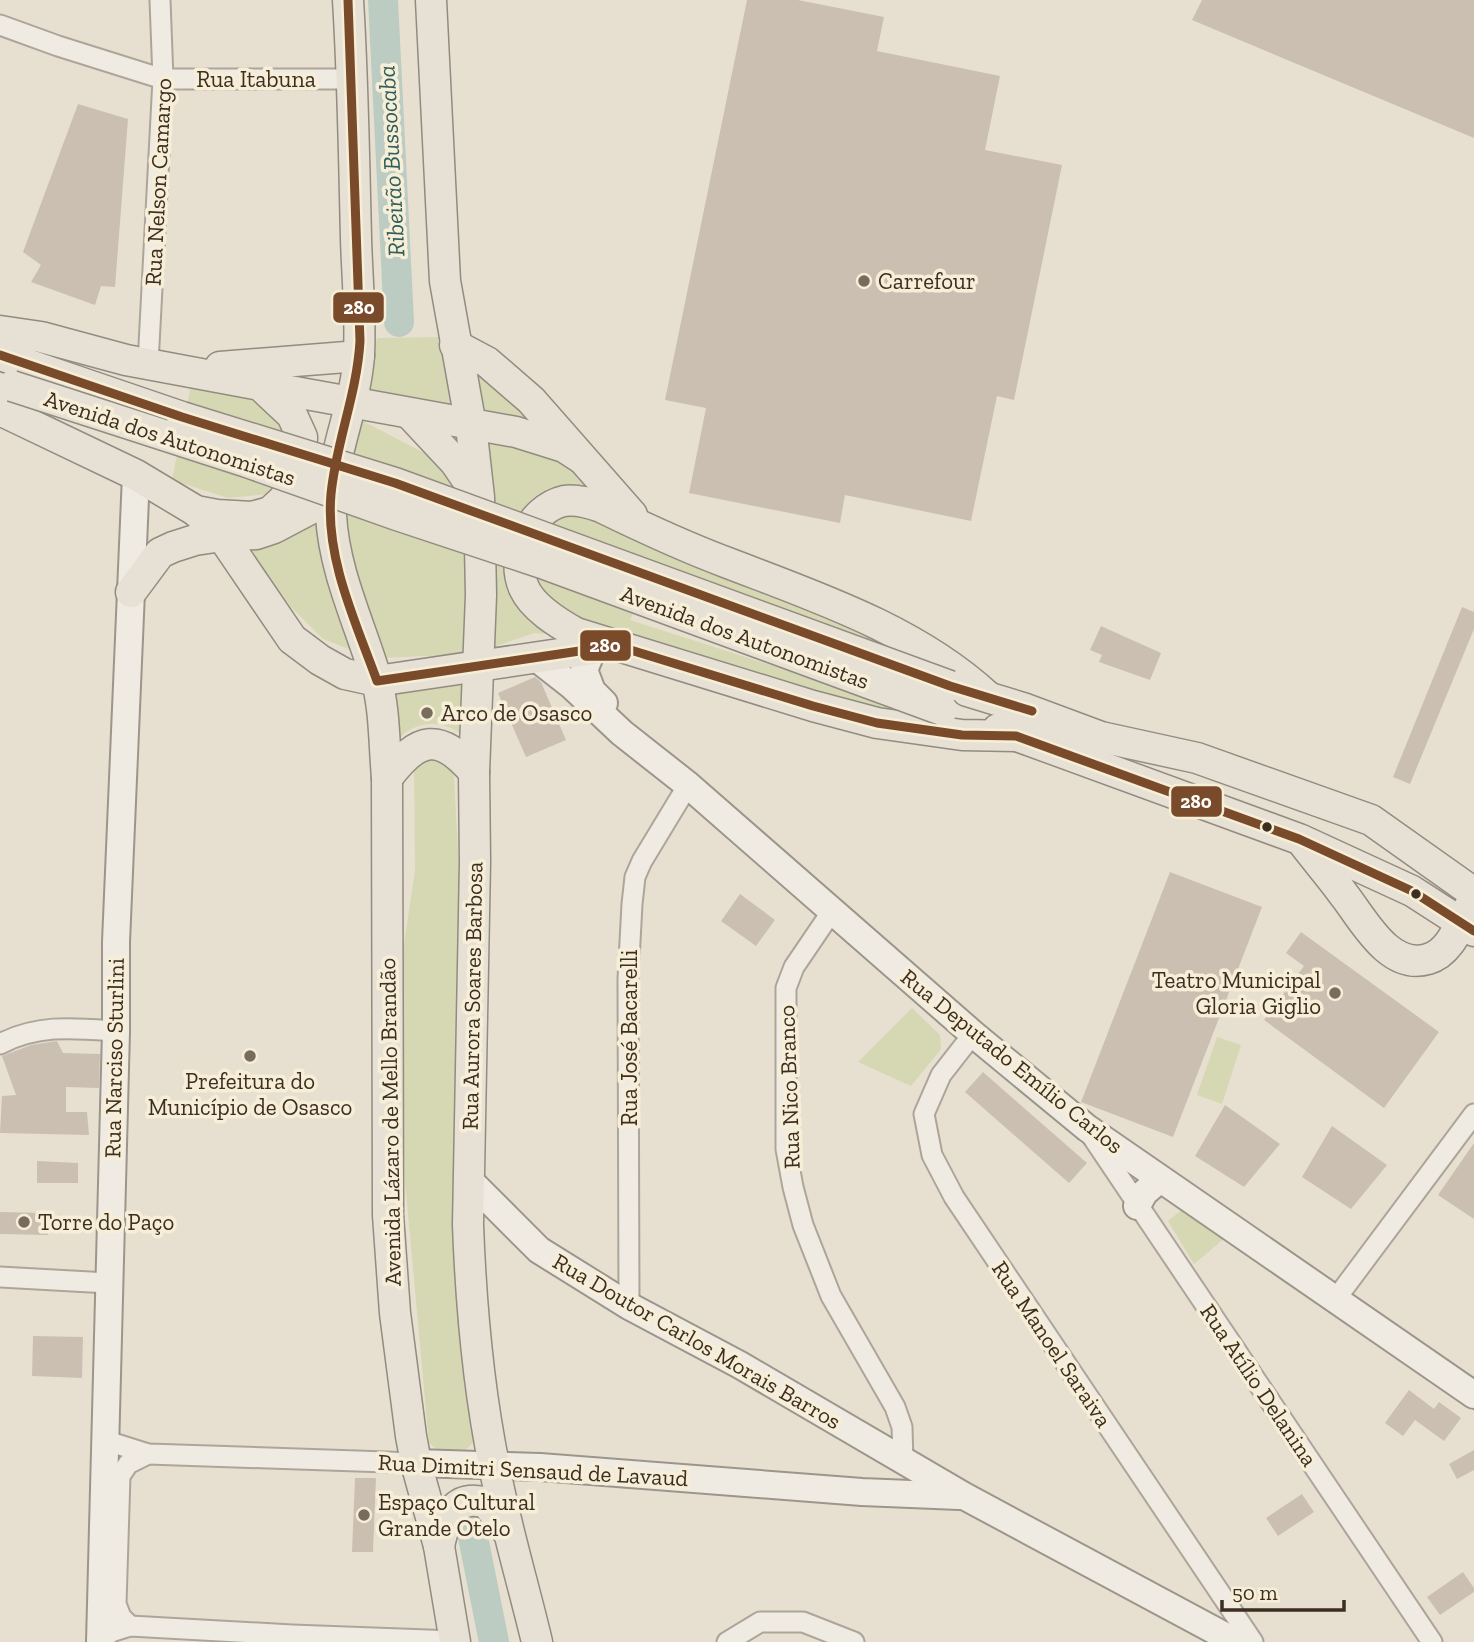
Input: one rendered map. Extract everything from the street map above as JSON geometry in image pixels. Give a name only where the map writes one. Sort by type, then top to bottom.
[{"type":"main road","name":"Avenida Lázaro de Mello Brandão","points":[[348,0],[353,79],[359,356],[331,498],[334,542],[350,605],[377,681],[387,778],[388,1215],[395,1313],[416,1463],[439,1546],[455,1642]]},
{"type":"main road","name":"Rua Aurora Soares Barbosa","points":[[431,0],[445,281],[471,426],[479,497],[479,665],[474,772],[475,862],[468,1225],[473,1315],[494,1466],[537,1642]]},
{"type":"main road","points":[[0,331],[41,337],[148,365],[471,426],[516,432],[564,447],[581,458]]},
{"type":"main road","points":[[455,345],[487,362],[531,400],[642,526]]},
{"type":"main road","points":[[185,370],[359,356]]},
{"type":"main road","points":[[7,379],[136,475],[196,511],[222,536],[292,639],[345,674],[377,681],[602,647]]},
{"type":"main road","points":[[7,379],[182,417],[395,483],[946,698],[1016,736],[1299,839],[1470,917],[1450,943],[1430,959],[1417,961],[1401,958],[1373,934],[1343,892],[1299,839]]},
{"type":"main road","points":[[196,511],[252,517],[270,512],[301,476],[302,437],[292,415],[260,385]]},
{"type":"main road","points":[[411,415],[455,462],[479,497]]},
{"type":"main road","points":[[131,592],[160,553],[195,540],[256,534],[274,528],[331,498]]},
{"type":"main road","points":[[1016,736],[962,735],[877,723],[602,647],[557,622],[533,601],[524,589],[519,569],[520,549],[533,522],[549,508],[565,501],[583,501],[601,507],[904,636],[964,675],[988,696],[1101,737],[1197,758],[1371,820],[1474,893]]},
{"type":"main road","points":[[946,698],[988,696]]},
{"type":"main road","points":[[387,778],[416,748],[430,744],[445,746],[474,772]]},
{"type":"main road","points":[[439,1546],[450,1516],[458,1504],[470,1499],[487,1503],[509,1534]]},
{"type":"street","name":"Rua Nelson Camargo","points":[[148,365],[163,79],[160,0]]},
{"type":"street","name":"Rua Itabuna","points":[[0,25],[58,47],[163,79],[353,79]]},
{"type":"street","name":"Rua Narciso Sturlini","points":[[100,1642],[116,942],[136,475]]},
{"type":"street","name":"Rua Deputado Emílio Carlos","points":[[602,647],[584,670],[592,691],[627,726],[641,747]]},
{"type":"street","name":"Rua Deputado Emílio Carlos","points":[[535,657],[622,733],[688,785],[973,1034],[1087,1128],[1474,1395]]},
{"type":"street","name":"Rua José Bacarelli","points":[[629,1306],[628,979],[635,877],[688,785]]},
{"type":"street","name":"Rua Nico Branco","points":[[832,911],[794,967],[786,988],[786,1149],[803,1225],[831,1296],[895,1407],[902,1427],[904,1462]]},
{"type":"street","points":[[0,1044],[37,1030],[64,1027],[116,1031]]},
{"type":"street","name":"Rua Manoel Saraiva","points":[[973,1034],[941,1075],[925,1114],[932,1155],[954,1197],[1253,1642]]},
{"type":"street","points":[[1335,1300],[1474,1114]]},
{"type":"street","name":"Rua Atílio Delanina","points":[[1087,1128],[1432,1642]]},
{"type":"street","points":[[1137,1206],[1144,1194],[1160,1178]]},
{"type":"street","name":"Rua Doutor Carlos Morais Barros","points":[[469,1180],[539,1250],[629,1306],[740,1365],[964,1496],[1236,1642]]},
{"type":"street","points":[[0,1277],[108,1283]]},
{"type":"street","name":"Rua Dimitri Sensaud de Lavaud","points":[[104,1440],[148,1454],[540,1468],[862,1492],[964,1496]]},
{"type":"street","points":[[130,1626],[121,1617],[116,1604],[120,1476],[128,1464],[148,1454]]},
{"type":"street","points":[[862,1492],[890,1475],[904,1462]]},
{"type":"street","points":[[727,1642],[760,1622],[803,1622],[854,1642]]},
{"type":"street","points":[[100,1642],[111,1632],[130,1626],[270,1638],[455,1642]]},
{"type":"green space","points":[[445,337],[457,412],[362,394],[377,338]]},
{"type":"green space","points":[[468,361],[548,428],[479,415]]},
{"type":"green space","points":[[192,380],[257,392],[281,419],[289,439],[290,471],[270,494],[228,498],[172,480]]},
{"type":"green space","points":[[357,418],[436,459],[470,499],[469,654],[382,658],[344,539],[337,491]]},
{"type":"green space","points":[[483,436],[552,449],[588,485],[553,488],[532,499],[519,520],[506,552],[556,635],[534,633],[488,649],[495,498]]},
{"type":"green space","points":[[571,505],[897,643],[893,647],[652,572],[630,620],[898,706],[897,713],[582,625],[531,583],[541,523]]},
{"type":"green space","points":[[314,520],[357,652],[323,639],[290,606],[249,550],[259,539]]},
{"type":"green space","points":[[473,671],[469,739],[447,727],[423,725],[404,733],[394,750],[390,686]]},
{"type":"green space","points":[[414,758],[453,759],[462,925],[477,1439],[462,1453],[444,1455],[429,1443],[405,1181],[403,951],[415,870]]},
{"type":"green space","points":[[912,1008],[940,1035],[941,1049],[911,1086],[858,1062]]},
{"type":"green space","points":[[1217,1037],[1241,1045],[1222,1104],[1197,1095]]},
{"type":"green space","points":[[1184,1208],[1226,1237],[1194,1264],[1168,1221]]},
{"type":"building","name":"Carrefour","points":[[747,0],[798,0],[884,17],[877,51],[1000,76],[985,150],[1062,165],[1014,400],[997,396],[971,521],[845,495],[840,523],[689,493],[706,408],[665,400]]},
{"type":"building","points":[[1202,0],[1474,0],[1474,138],[1192,20]]},
{"type":"building","points":[[78,104],[128,119],[115,287],[101,286],[95,305],[31,282],[41,265],[23,252]]},
{"type":"building","points":[[1462,607],[1474,612],[1474,629],[1410,784],[1393,777]]},
{"type":"building","points":[[1101,626],[1161,653],[1150,680],[1099,662],[1102,655],[1090,650]]},
{"type":"building","points":[[535,677],[541,682],[566,740],[526,757],[498,693]]},
{"type":"building","points":[[1170,872],[1262,907],[1173,1137],[1081,1102]]},
{"type":"building","points":[[740,894],[775,920],[756,946],[721,921]]},
{"type":"building","name":"Teatro Municipal Gloria Giglio","points":[[1301,932],[1439,1032],[1384,1108],[1264,1020],[1304,966],[1286,953]]},
{"type":"building","points":[[57,1041],[63,1053],[100,1054],[99,1088],[66,1087],[66,1112],[87,1112],[89,1135],[0,1133],[2,1096],[16,1095],[2,1056],[31,1045]]},
{"type":"building","points":[[983,1072],[1087,1163],[1069,1183],[965,1092]]},
{"type":"building","points":[[1225,1105],[1280,1144],[1244,1187],[1195,1156]]},
{"type":"building","points":[[1332,1126],[1387,1165],[1351,1209],[1302,1177]]},
{"type":"building","points":[[1474,1143],[1474,1219],[1438,1195]]},
{"type":"building","points":[[37,1161],[78,1163],[78,1183],[37,1183]]},
{"type":"building","name":"Torre do Paço","points":[[0,1212],[49,1213],[48,1235],[0,1234]]},
{"type":"building","points":[[33,1336],[83,1337],[82,1378],[32,1376]]},
{"type":"building","points":[[1409,1390],[1434,1409],[1439,1402],[1461,1418],[1444,1441],[1415,1420],[1403,1436],[1385,1423]]},
{"type":"building","points":[[1474,1450],[1474,1470],[1457,1479],[1449,1464]]},
{"type":"building","name":"Espaço Cultural Grande Otelo","points":[[355,1478],[376,1478],[373,1552],[352,1552]]},
{"type":"building","points":[[1302,1494],[1314,1512],[1278,1536],[1266,1518]]},
{"type":"building","points":[[1463,1572],[1474,1592],[1440,1615],[1427,1597]]},
{"type":"waterway","name":"Ribeirão Bussocaba","points":[[383,0],[399,322]]},
{"type":"waterway","name":"Ribeirão Bussocaba","points":[[470,1522],[494,1642]]},
{"type":"transit line","name":"280","points":[[348,0],[360,341],[355,380],[337,456],[330,518],[337,566],[377,681],[593,649],[611,644],[877,723],[962,735],[1016,736],[1299,839],[1412,891],[1474,931]]},
{"type":"transit line","name":"280","points":[[0,355],[182,417],[395,483],[950,686],[1032,711]]},
{"type":"place","name":"Carrefour","points":[[864,281]]},
{"type":"place","name":"Arco de Osasco","points":[[427,713]]},
{"type":"place","name":"Teatro Municipal Gloria Giglio","points":[[1335,993]]},
{"type":"place","name":"Prefeitura do Município de Osasco","points":[[250,1056]]},
{"type":"place","name":"Torre do Paço","points":[[24,1222]]},
{"type":"place","name":"Espaço Cultural Grande Otelo","points":[[364,1515]]}]
